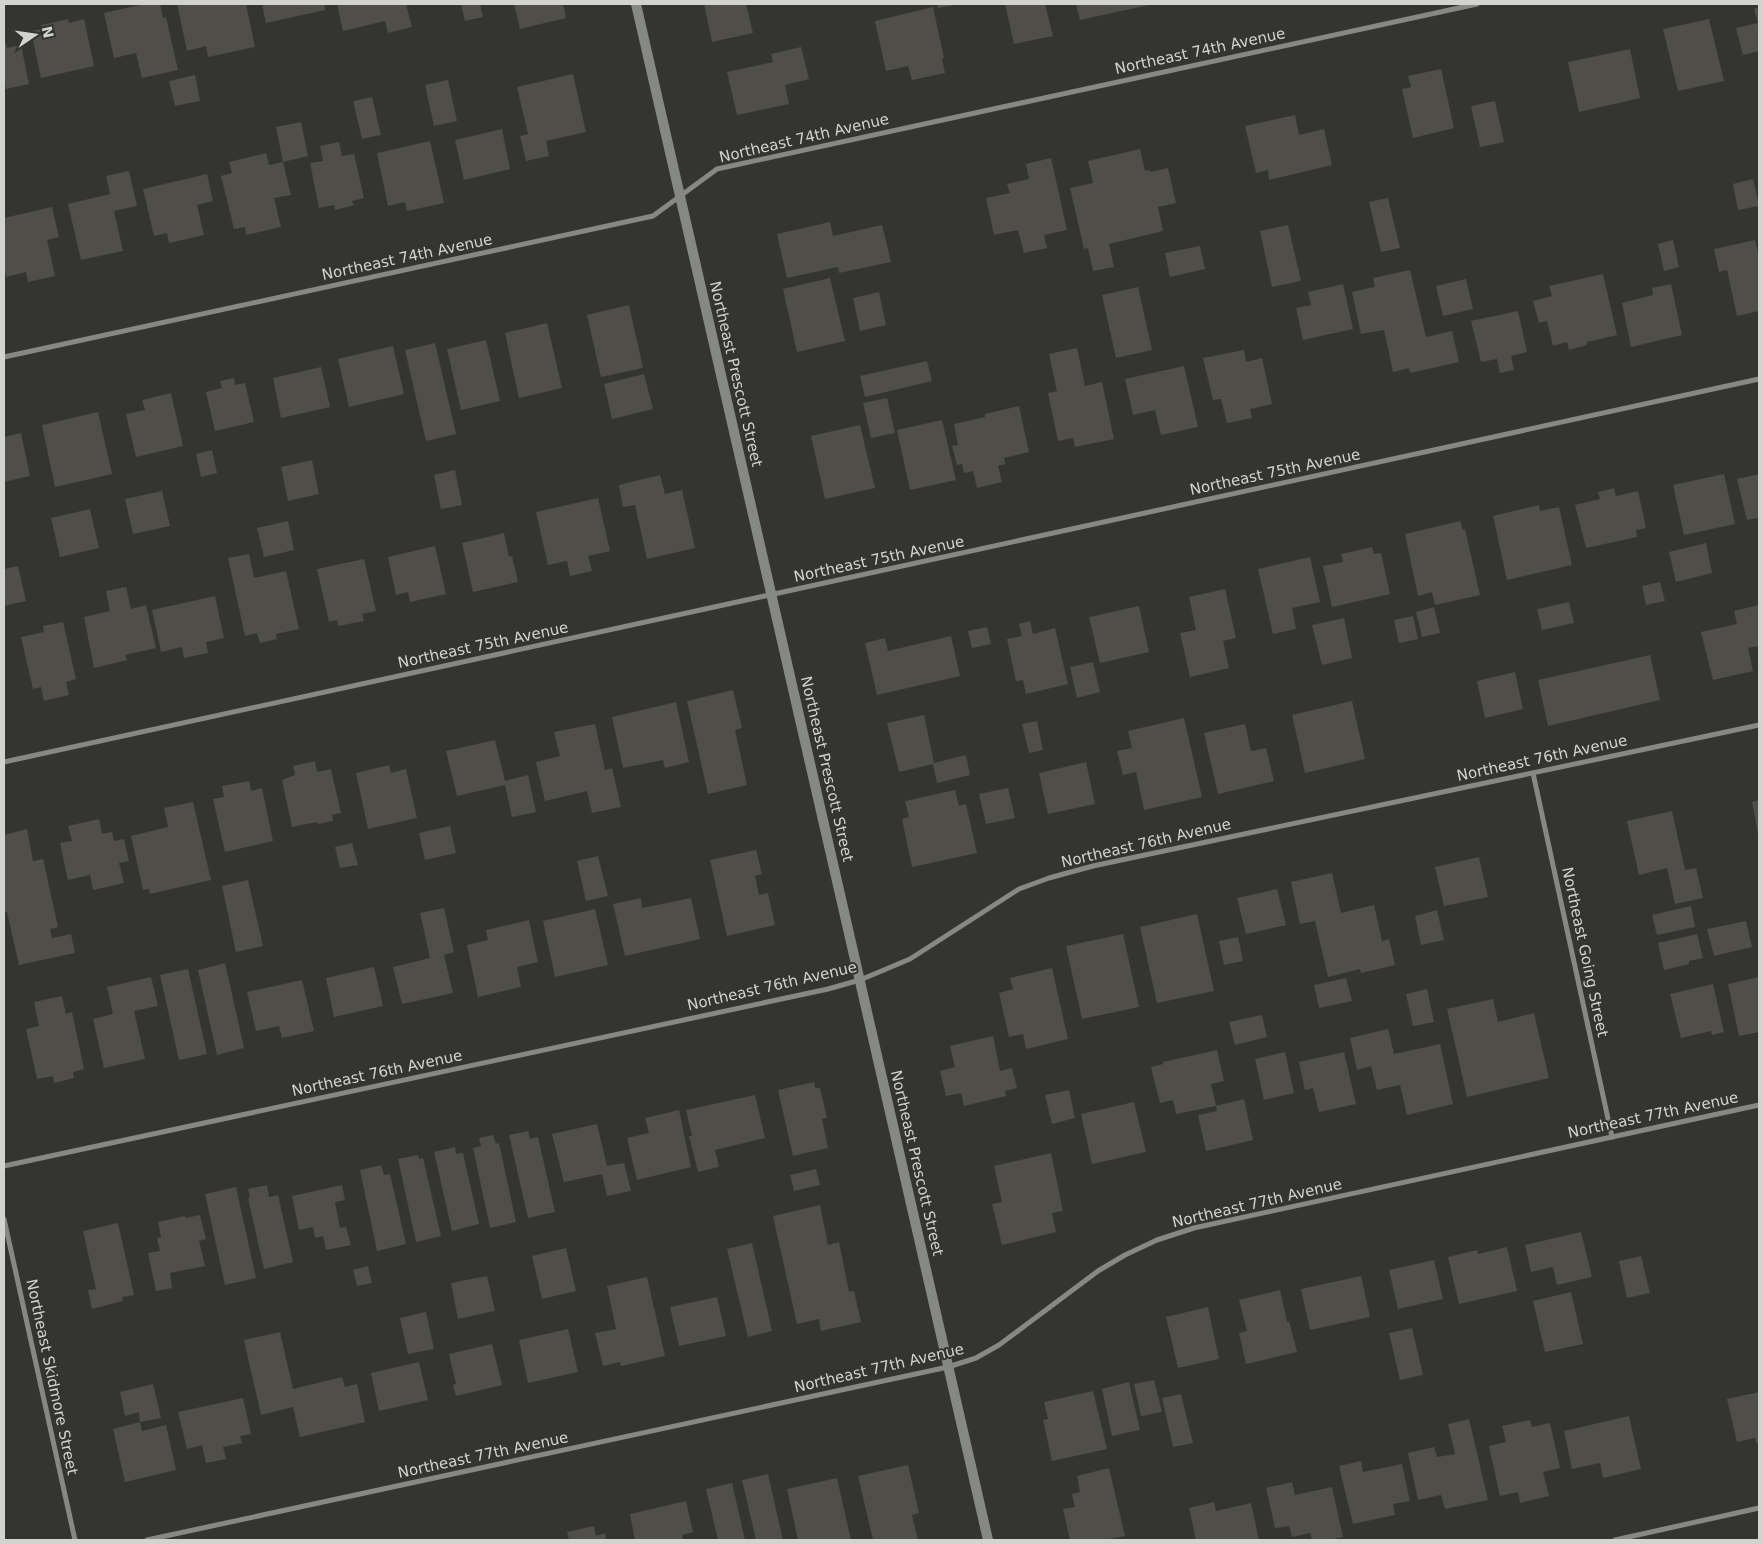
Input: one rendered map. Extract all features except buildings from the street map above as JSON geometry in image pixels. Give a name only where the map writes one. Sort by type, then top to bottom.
[{"type":"street","name":"Northeast Prescott Street","points":[[636,4],[988,1540]]},
{"type":"street","name":"Northeast 74th Avenue","points":[[4,357],[653,216],[717,169],[1477,4]]},
{"type":"street","name":"Northeast 75th Avenue","points":[[4,762],[1759,379]]},
{"type":"street","name":"Northeast 76th Avenue","points":[[4,1166],[808,993],[860,980],[910,959],[1019,889],[1049,878],[1093,866],[1759,725]]},
{"type":"street","name":"Northeast Going Street","points":[[1533,772],[1612,1137]]},
{"type":"street","name":"Northeast 77th Avenue","points":[[147,1540],[948,1367],[976,1358],[999,1345],[1098,1271],[1125,1255],[1157,1240],[1194,1228],[1759,1105]]},
{"type":"street","name":"Northeast Skidmore Street","points":[[4,1219],[75,1540]]},
{"type":"street","points":[[1615,1540],[1759,1508]]}]
